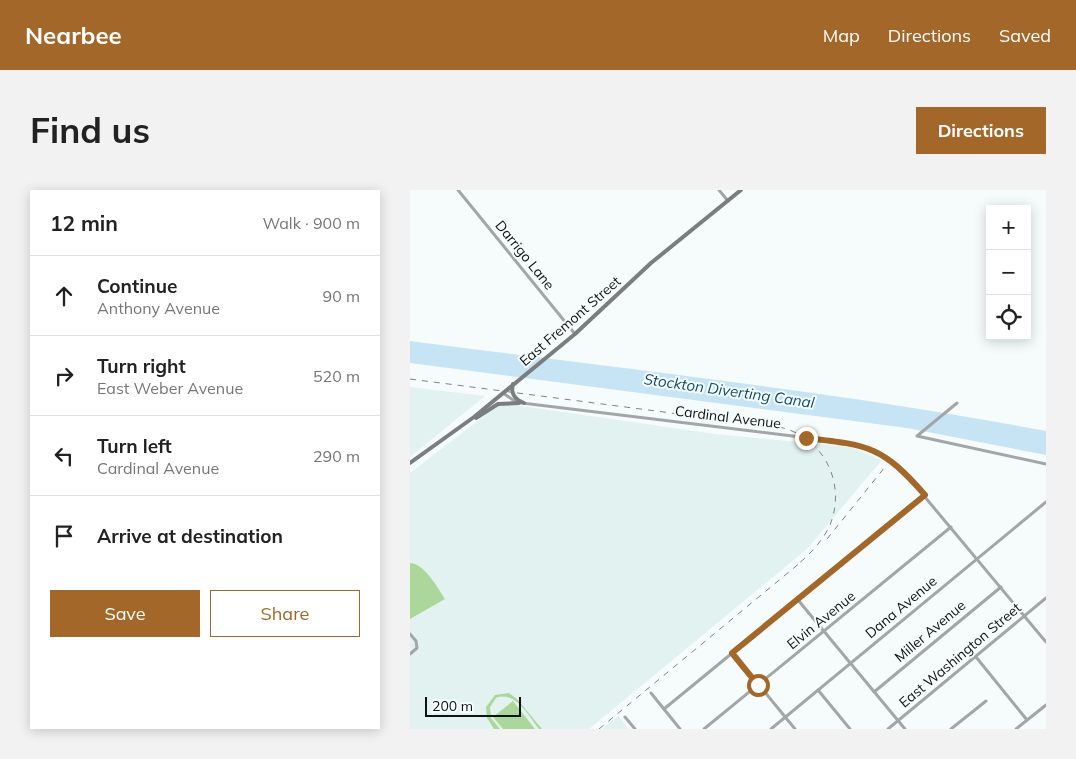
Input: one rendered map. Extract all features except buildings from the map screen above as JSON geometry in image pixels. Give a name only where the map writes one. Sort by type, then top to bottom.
[{"type":"main road","name":"East Fremont Street","points":[[410,463],[504,393],[610,304],[651,263],[741,190]]},
{"type":"main road","points":[[514,383],[512,390],[514,396],[522,403]]},
{"type":"main road","points":[[461,426],[498,404],[522,403]]},
{"type":"street","name":"Darrigo Lane","points":[[458,190],[575,334]]},
{"type":"street","points":[[719,190],[728,201]]},
{"type":"street","name":"Cardinal Avenue","points":[[504,393],[512,400],[522,403],[862,446],[891,460],[925,495],[1046,642]]},
{"type":"street","points":[[957,403],[917,436],[923,439],[1046,464]]},
{"type":"street","points":[[664,709],[925,495]]},
{"type":"street","name":"Dana Avenue","points":[[771,729],[1046,502]]},
{"type":"street","name":"Elvin Avenue","points":[[704,729],[951,527]]},
{"type":"street","name":"Miller Avenue","points":[[874,692],[1001,587]]},
{"type":"street","name":"East Washington Street","points":[[888,729],[1046,598]]},
{"type":"street","points":[[798,600],[905,729]]},
{"type":"street","points":[[410,634],[416,641],[417,648],[410,654]]},
{"type":"street","points":[[732,653],[795,729]]},
{"type":"street","points":[[976,656],[1028,720]]},
{"type":"street","points":[[818,690],[850,729]]},
{"type":"street","points":[[651,693],[680,729]]},
{"type":"street","points":[[951,729],[986,700]]},
{"type":"street","points":[[1016,729],[1046,705]]},
{"type":"street","points":[[624,717],[635,729]]},
{"type":"shaded area","points":[[410,387],[485,396],[410,457]]},
{"type":"shaded area","points":[[501,403],[715,434],[850,447],[882,460],[807,549],[589,729],[410,729],[410,473]]},
{"type":"shaded area","points":[[618,716],[629,729],[602,729]]},
{"type":"green space","points":[[410,563],[421,567],[426,572],[445,599],[410,619]]},
{"type":"green space","points":[[509,693],[517,699],[542,729],[539,729],[526,711],[515,701],[503,697],[496,698],[490,707],[491,718],[500,729],[494,729],[487,718],[486,707],[495,695]]},
{"type":"green space","points":[[513,701],[535,729],[503,729],[493,717]]},
{"type":"water","name":"Stockton Diverting Canal","points":[[410,341],[808,392],[1046,431],[1046,455],[907,428],[410,363]]},
{"type":"railway","points":[[410,379],[779,427],[795,432],[808,440],[819,451],[833,478],[835,493],[834,509],[830,525],[824,537],[796,566]]},
{"type":"railway","points":[[827,539],[885,467]]},
{"type":"railway","points":[[599,729],[801,562]]},
{"type":"route","points":[[758,685],[732,653],[925,495],[895,463],[874,450],[862,446],[806,438]]}]
